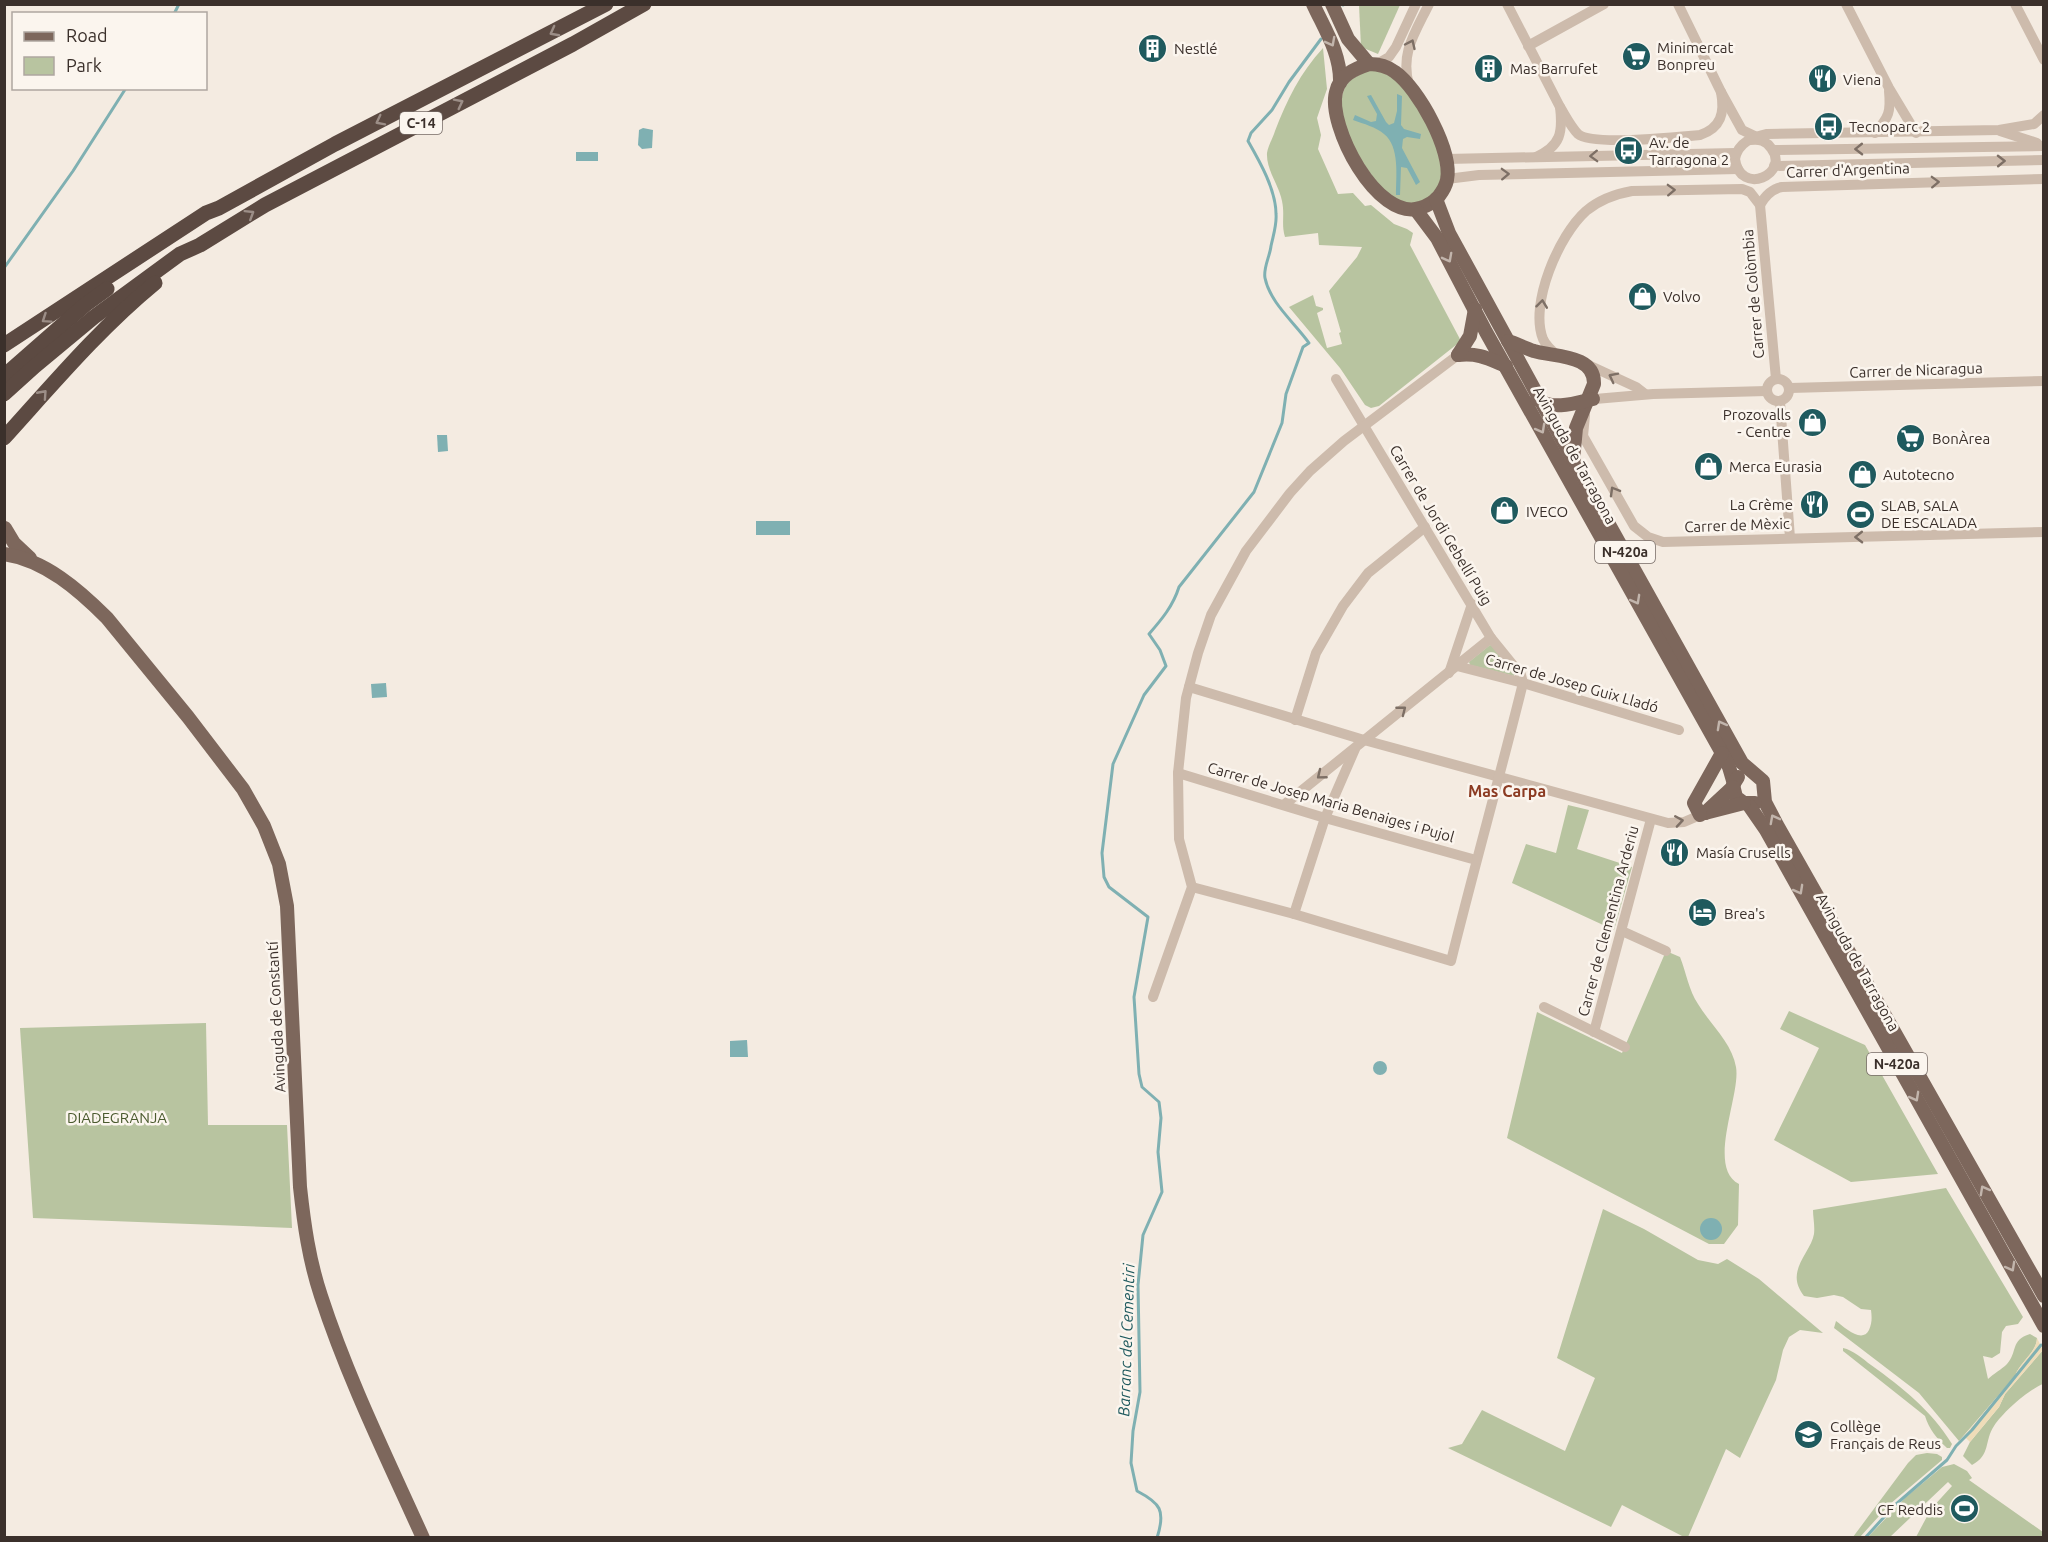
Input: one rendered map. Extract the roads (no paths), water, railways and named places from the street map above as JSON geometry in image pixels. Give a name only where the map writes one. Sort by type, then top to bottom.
[{"type":"highway","name":"C-14","points":[[4,376],[85,305],[206,220],[219,208],[335,144],[606,4]]},
{"type":"highway","name":"C-14","points":[[4,394],[94,317],[180,254],[200,245],[265,205],[573,44],[644,4]]},
{"type":"highway","points":[[4,345],[161,241],[206,213],[219,208]]},
{"type":"highway","points":[[4,438],[100,332],[128,305],[200,245]]},
{"type":"main road","points":[[1313,4],[1336,53],[1340,68],[1340,83]]},
{"type":"main road","points":[[1332,4],[1348,39],[1373,64],[1393,70],[1409,85],[1439,139],[1446,159],[1447,179],[1436,199],[1416,210],[1393,206],[1374,189],[1359,168],[1344,137],[1336,111],[1336,91],[1340,83],[1354,69],[1373,64]]},
{"type":"main road","name":"Avinguda de Tarragona","points":[[1436,199],[1449,233],[1573,460],[1742,763],[1753,773]]},
{"type":"main road","name":"Avinguda de Tarragona","points":[[1416,210],[1437,238],[1474,309],[1722,753],[1734,785]]},
{"type":"main road","points":[[1458,355],[1470,336],[1475,316],[1474,309]]},
{"type":"main road","points":[[1508,341],[1533,351],[1580,361],[1591,370],[1594,384],[1589,402],[1576,429],[1573,460]]},
{"type":"main road","points":[[1458,355],[1476,354],[1507,366]]},
{"type":"main road","name":"N-420a","points":[[1507,366],[1517,374],[1529,393],[1542,403]]},
{"type":"main road","points":[[1542,403],[1566,405],[1589,402]]},
{"type":"main road","points":[[4,534],[5,526]]},
{"type":"main road","points":[[5,526],[14,543],[36,563]]},
{"type":"main road","points":[[4,554],[36,563]]},
{"type":"main road","name":"Avinguda de Constantí","points":[[36,563],[84,596],[120,633],[232,773],[264,826],[279,864],[287,906],[300,1187],[312,1262],[320,1295],[339,1347],[423,1538]]},
{"type":"main road","points":[[1703,814],[1694,803],[1722,753]]},
{"type":"main road","points":[[1703,814],[1743,774],[1753,773]]},
{"type":"main road","name":"N-420a","points":[[1753,773],[1763,781],[1764,793]]},
{"type":"main road","name":"N-420a","points":[[1734,785],[1736,797],[1746,804]]},
{"type":"main road","points":[[1703,814],[1758,801],[1764,793]]},
{"type":"main road","name":"Avinguda de Tarragona","points":[[1764,793],[1777,825],[2043,1296]]},
{"type":"main road","name":"Avinguda de Tarragona","points":[[1746,804],[1772,840],[2043,1326]]},
{"type":"street","points":[[1373,64],[1389,57],[1416,4]]},
{"type":"street","points":[[1409,85],[1405,70],[1406,55],[1429,4]]},
{"type":"street","points":[[1507,4],[1560,107],[1581,136],[1594,140],[1639,139],[1708,133],[1723,114],[1721,92]]},
{"type":"street","points":[[1528,46],[1604,4]]},
{"type":"street","points":[[1678,4],[1721,92],[1742,129],[1773,150],[1772,171],[1759,179],[1745,177],[1736,164],[1742,129]]},
{"type":"street","points":[[1846,4],[1889,88],[1916,133]]},
{"type":"street","points":[[2015,4],[2039,44],[2043,60]]},
{"type":"street","points":[[1875,133],[1886,120],[1890,108],[1889,88]]},
{"type":"street","points":[[1533,158],[1546,152],[1558,140],[1562,123],[1560,107]]},
{"type":"street","points":[[1446,159],[1737,151],[1767,134],[1997,130],[2034,124],[2043,115]]},
{"type":"street","points":[[1997,130],[2043,145]]},
{"type":"street","points":[[1639,139],[1703,153]]},
{"type":"street","name":"Carrer d'Argentina","points":[[1773,150],[2043,145]]},
{"type":"street","name":"Carrer d'Argentina","points":[[1774,166],[2043,160]]},
{"type":"street","points":[[1447,179],[1479,175],[1738,169]]},
{"type":"street","name":"Carrer de Colòmbia","points":[[1759,179],[1759,201],[1776,379]]},
{"type":"street","name":"Carrer d'Argentina","points":[[1759,201],[1775,189],[1782,187],[2043,179]]},
{"type":"street","points":[[1558,356],[1542,339],[1540,326],[1544,290],[1549,269],[1562,242],[1576,221],[1593,206],[1615,194],[1632,191],[1742,189],[1759,201]]},
{"type":"street","points":[[1154,997],[1192,887],[1179,840],[1179,773],[1189,687],[1211,615],[1246,551],[1290,493],[1327,455],[1458,355]]},
{"type":"street","points":[[1580,361],[1636,387],[1645,394]]},
{"type":"street","name":"Carrer de Jordi Gebellí Puig","points":[[1336,379],[1491,638],[1521,675],[1523,683]]},
{"type":"street","points":[[1776,379],[1786,381],[1790,388],[1787,397],[1780,402],[1772,400],[1767,391],[1770,382],[1776,379]]},
{"type":"street","name":"Carrer de Nicaragua","points":[[1790,388],[2043,381]]},
{"type":"street","points":[[1589,402],[1645,394],[1767,391]]},
{"type":"street","name":"Carrer de Mèxic","points":[[1589,402],[1583,436],[1634,526],[1648,537],[1663,542],[2043,532]]},
{"type":"street","points":[[1780,402],[1790,538]]},
{"type":"street","points":[[1295,720],[1316,653],[1343,606],[1368,573],[1425,527]]},
{"type":"street","points":[[1453,670],[1472,604]]},
{"type":"street","points":[[1285,804],[1491,638]]},
{"type":"street","name":"Carrer de Josep Guix Lladó","points":[[1453,670],[1523,683],[1679,730]]},
{"type":"street","points":[[1192,887],[1294,914],[1451,961],[1523,683]]},
{"type":"street","points":[[1189,687],[1360,743],[1500,777],[1651,819],[1668,823],[1684,822],[1703,814]]},
{"type":"street","points":[[1294,914],[1325,818],[1360,743]]},
{"type":"street","name":"Carrer de Josep Maria Benaiges i Pujol","points":[[1179,773],[1325,818],[1476,860]]},
{"type":"street","name":"Carrer de Clementina Arderiu","points":[[1594,1032],[1651,819]]},
{"type":"street","points":[[1622,931],[1666,951]]},
{"type":"street","points":[[1544,1007],[1625,1047]]},
{"type":"water","points":[[1397,94],[1402,96],[1401,125],[1404,129],[1421,134],[1420,139],[1407,137],[1403,139],[1402,148],[1420,182],[1416,185],[1407,168],[1401,167],[1400,195],[1396,195],[1396,162],[1393,146],[1377,129],[1353,120],[1355,115],[1371,122],[1376,121],[1377,114],[1367,96],[1371,95],[1386,122],[1389,125],[1394,123]]},
{"type":"water","points":[[643,128],[653,130],[652,148],[642,149],[638,145],[639,130]]},
{"type":"water","points":[[576,152],[598,152],[598,161],[576,161]]},
{"type":"water","points":[[437,435],[447,435],[448,451],[438,452]]},
{"type":"water","points":[[756,521],[790,521],[790,535],[756,535]]},
{"type":"water","points":[[386,683],[387,697],[372,698],[371,684]]},
{"type":"water","points":[[747,1040],[748,1057],[730,1057],[730,1041]]},
{"type":"water","points":[[1380,1061],[1385,1063],[1387,1068],[1385,1073],[1380,1075],[1375,1073],[1373,1068],[1375,1063]]},
{"type":"water","points":[[1711,1218],[1721,1225],[1722,1229],[1715,1239],[1711,1240],[1701,1233],[1700,1229],[1707,1219]]},
{"type":"waterway","points":[[175,12],[179,4]]},
{"type":"waterway","name":"Barranc del Cementiri","points":[[1157,1538],[1161,1521],[1159,1508],[1151,1499],[1137,1491],[1131,1463],[1133,1431],[1140,1392],[1138,1285],[1143,1235],[1162,1192],[1158,1152],[1161,1118],[1159,1102],[1142,1087],[1139,1074],[1134,997],[1148,917],[1109,887],[1104,877],[1102,853],[1113,764],[1144,695],[1166,666],[1160,650],[1149,634],[1163,618],[1179,587],[1254,492],[1282,423],[1286,394],[1303,347],[1309,343],[1277,304],[1265,278],[1275,226],[1275,205],[1266,176],[1248,141],[1251,133],[1272,110],[1289,82],[1321,39]]},
{"type":"waterway","points":[[4,268],[73,171],[125,90]]},
{"type":"waterway","points":[[1865,1538],[1895,1505],[1947,1460],[1956,1446],[1972,1430],[2041,1345]]},
{"type":"place","name":"Nestlé","points":[[1153,48]]},
{"type":"place","name":"Minimercat Bonpreu","points":[[1636,56]]},
{"type":"place","name":"Mas Barrufet","points":[[1489,68]]},
{"type":"place","name":"Viena","points":[[1822,79]]},
{"type":"place","name":"Tecnoparc 2","points":[[1828,126]]},
{"type":"place","name":"Av. de Tarragona 2","points":[[1628,151]]},
{"type":"place","name":"Volvo","points":[[1642,296]]},
{"type":"place","name":"Prozovalls - Centre","points":[[1812,423]]},
{"type":"place","name":"BonÀrea","points":[[1911,438]]},
{"type":"place","name":"Merca Eurasia","points":[[1708,466]]},
{"type":"place","name":"Autotecno","points":[[1862,474]]},
{"type":"place","name":"La Crème","points":[[1814,504]]},
{"type":"place","name":"IVECO","points":[[1505,511]]},
{"type":"place","name":"SLAB, SALA DE ESCALADA","points":[[1860,514]]},
{"type":"place","name":"Masía Crusells","points":[[1675,852]]},
{"type":"place","name":"Brea's","points":[[1703,913]]},
{"type":"place","name":"Collège Français de Reus","points":[[1809,1435]]},
{"type":"place","name":"CF Reddis","points":[[1964,1509]]},
{"type":"district","name":"Mas Carpa","points":[[1507,791]]},
{"type":"park label","name":"DIADEGRANJA","points":[[117,1117]]}]
